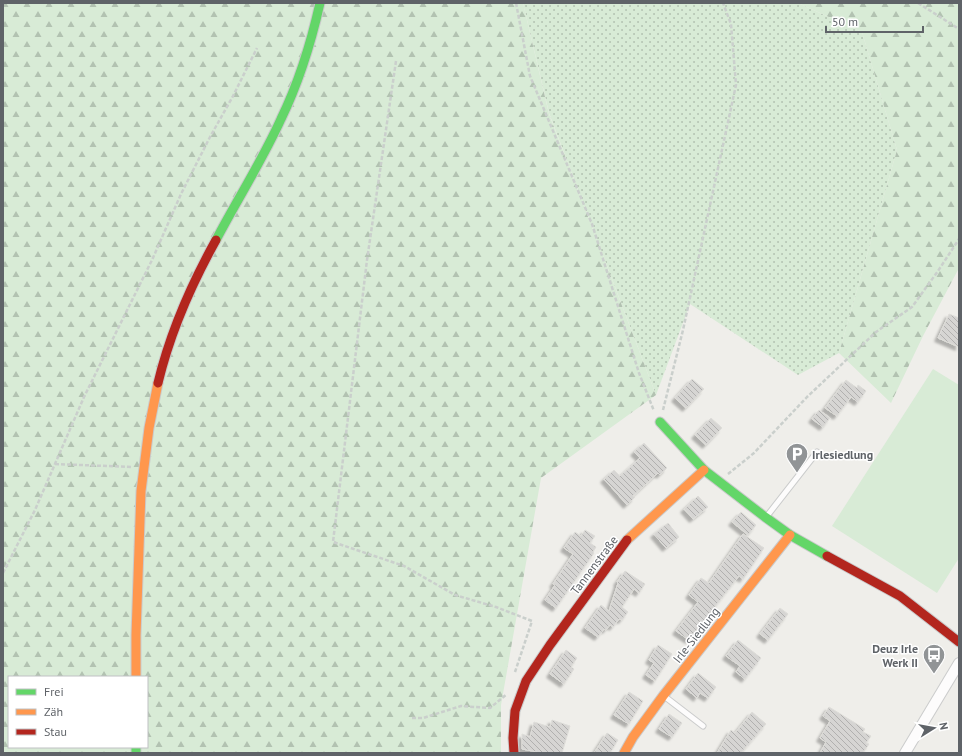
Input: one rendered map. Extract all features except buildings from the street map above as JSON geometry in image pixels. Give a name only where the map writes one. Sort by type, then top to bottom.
[{"type":"street","points":[[136,676],[141,491],[152,418],[163,366],[184,305],[207,256],[274,133],[290,100],[303,64],[320,3]]},
{"type":"street","points":[[660,422],[704,470],[765,517],[790,535],[900,596],[959,642]]},
{"type":"street","name":"Tannenstraße","points":[[514,753],[513,738],[515,711],[526,681],[550,645],[626,541],[704,470]]},
{"type":"street","name":"Irle-Siedlung","points":[[624,753],[633,737],[663,696],[790,535]]},
{"type":"street","points":[[905,753],[959,663]]},
{"type":"lane","points":[[765,517],[817,452]]},
{"type":"lane","points":[[663,696],[703,726]]},
{"type":"path","points":[[516,3],[530,76],[592,224],[639,373],[652,408],[660,422]]},
{"type":"path","points":[[660,422],[683,330],[736,85],[731,24],[723,3]]},
{"type":"path","points":[[918,3],[959,29]]},
{"type":"path","points":[[3,573],[34,510],[84,397],[152,260],[181,194],[257,48]]},
{"type":"path","points":[[396,61],[367,260],[333,542],[404,566],[455,595],[496,607],[532,621]]},
{"type":"path","points":[[718,482],[754,453],[807,397],[876,332],[912,306],[959,239]]},
{"type":"path","points":[[55,464],[144,468]]},
{"type":"path","points":[[412,718],[423,718],[461,706],[490,708],[509,692]]},
{"type":"green space","points":[[3,3],[523,3],[549,114],[656,395],[541,478],[501,705],[501,753],[3,753]]},
{"type":"green space","points":[[523,3],[798,3],[862,32],[897,150],[839,353],[798,375],[690,304],[656,395],[549,113]]},
{"type":"green space","points":[[798,3],[959,3],[959,268],[923,336],[891,403],[839,353],[897,150],[862,32]]},
{"type":"green space","points":[[933,369],[959,385],[959,558],[937,593],[832,526]]},
{"type":"traffic: fast","points":[[216,240],[274,135],[304,62],[320,3]]},
{"type":"traffic: fast","points":[[660,422],[704,470],[790,535],[827,556]]},
{"type":"traffic: fast","points":[[136,748],[136,753]]},
{"type":"traffic: slow","points":[[136,676],[141,491],[149,428],[158,383]]},
{"type":"traffic: slow","points":[[627,540],[704,470]]},
{"type":"traffic: slow","points":[[624,753],[633,737],[663,696],[790,535]]},
{"type":"traffic: jam","points":[[158,383],[182,310],[198,274],[216,240]]},
{"type":"traffic: jam","points":[[514,753],[513,738],[515,711],[526,681],[550,645],[627,540]]},
{"type":"traffic: jam","points":[[827,556],[900,596],[959,642]]},
{"type":"place","name":"Irlesiedlung","points":[[797,474]]},
{"type":"place","name":"Deuz Irle Werk II","points":[[934,674]]}]
